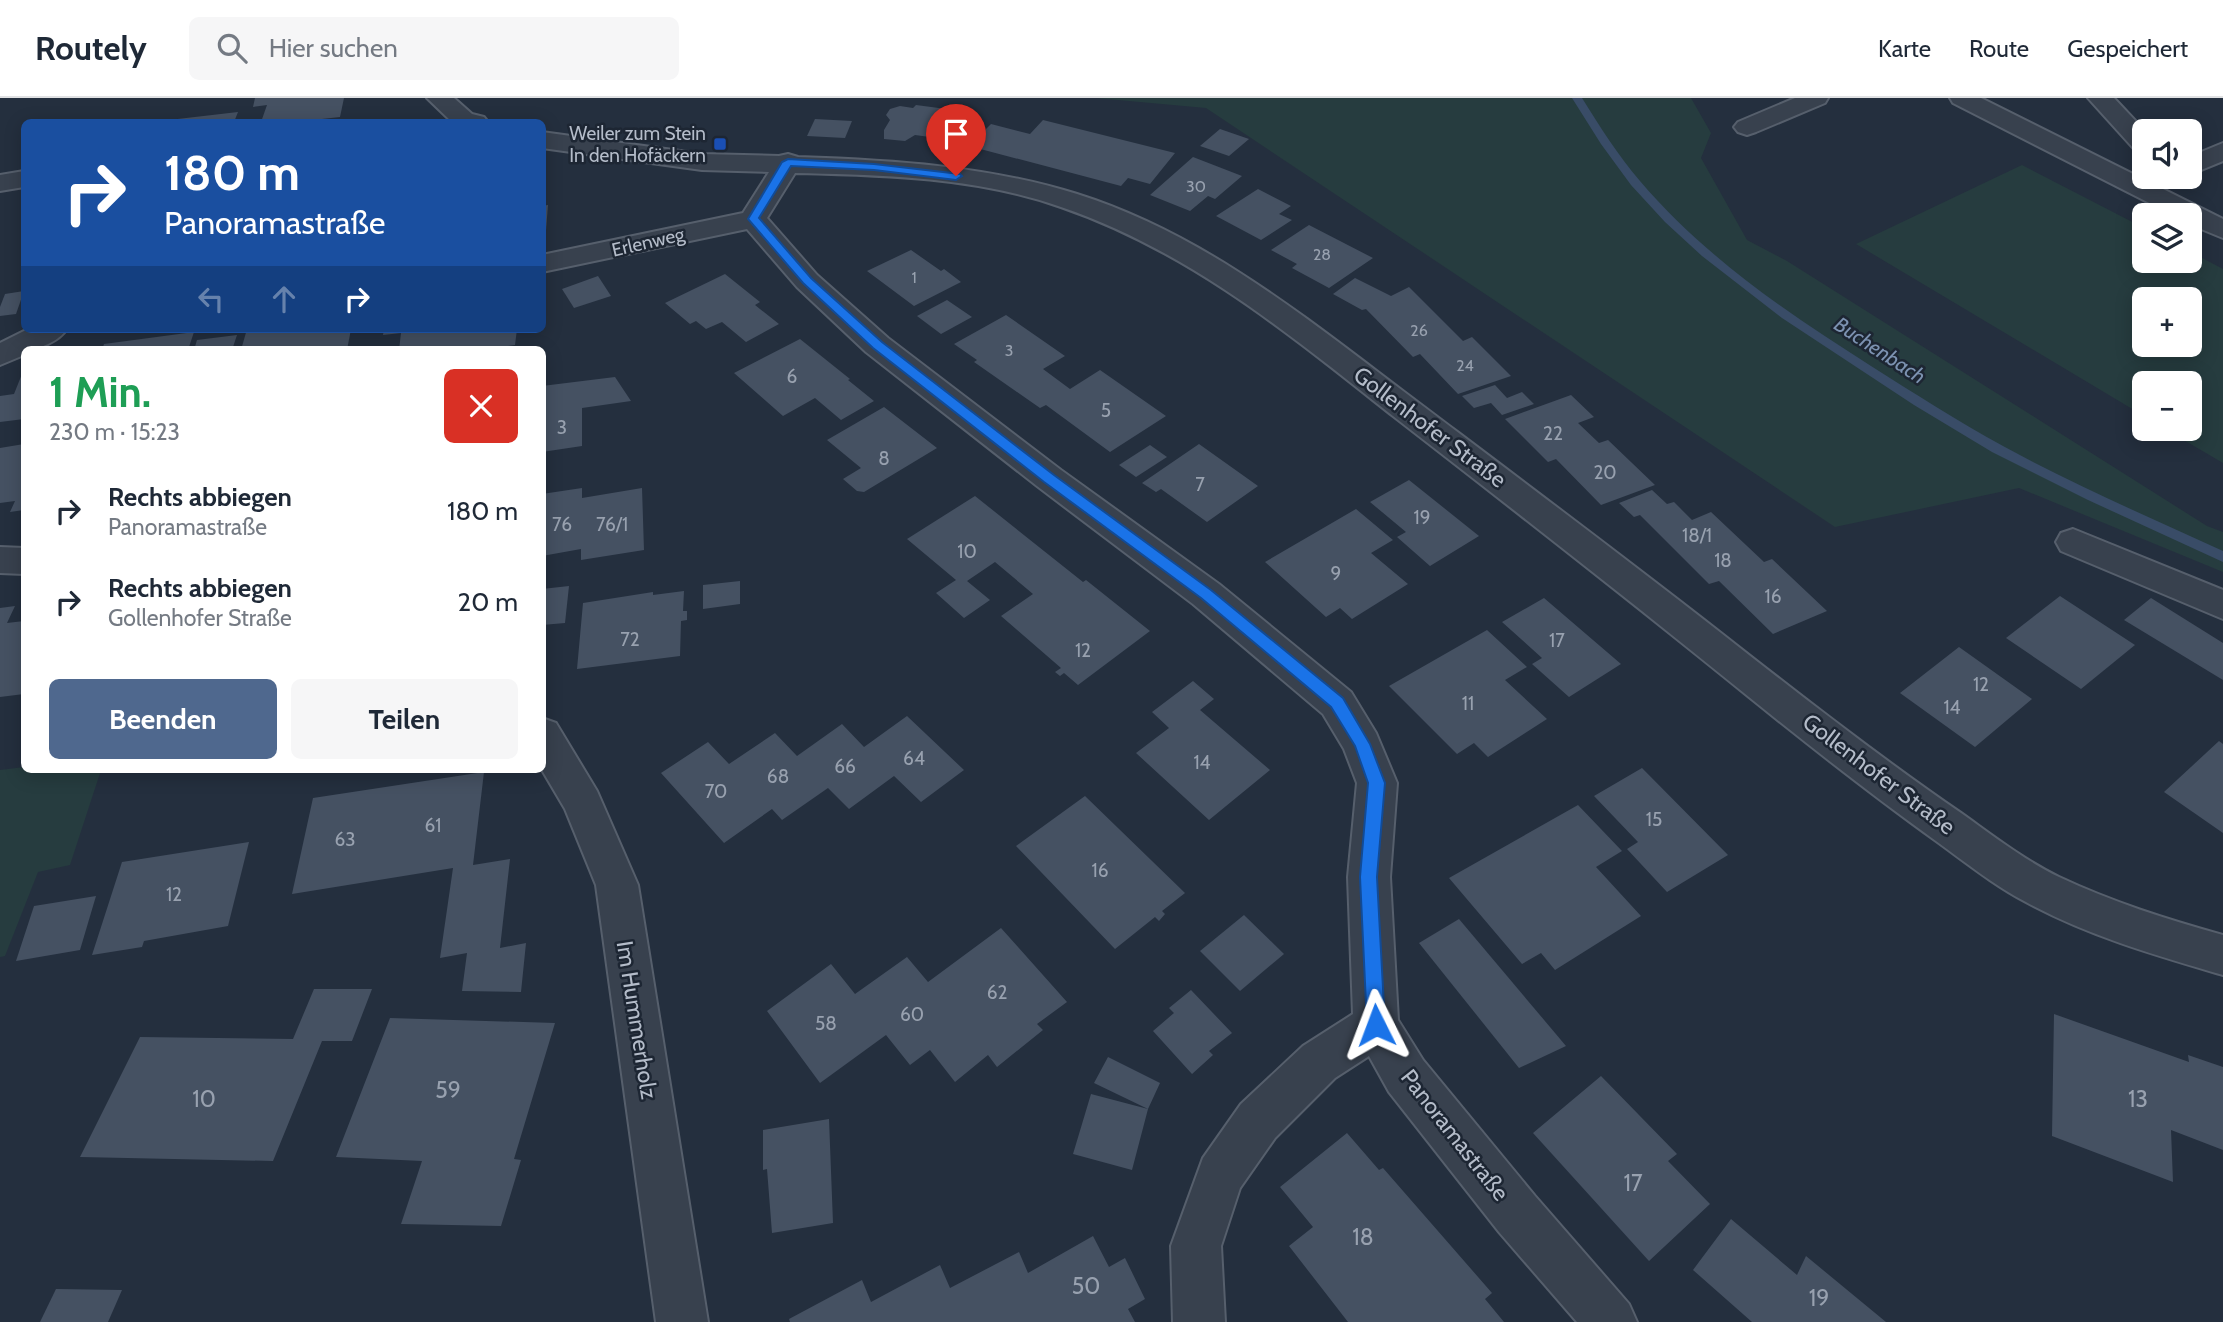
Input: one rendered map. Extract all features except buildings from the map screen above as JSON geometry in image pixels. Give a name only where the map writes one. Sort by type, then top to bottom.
[{"type":"street","points":[[439,98],[463,119]]},
{"type":"street","points":[[1747,127],[1816,98]]},
{"type":"street","points":[[1962,98],[2223,230]]},
{"type":"street","points":[[2100,98],[2132,132]]},
{"type":"street","name":"Gollenhofer Straße","points":[[546,141],[702,162],[788,162],[874,167],[984,179],[1068,200],[1141,229],[1196,257],[1270,305],[1625,577],[1874,775],[1965,839],[2039,888],[2123,926],[2223,955]]},
{"type":"street","points":[[2202,161],[2223,151]]},
{"type":"street","points":[[753,219],[788,162]]},
{"type":"street","points":[[0,183],[21,180]]},
{"type":"street","points":[[2195,189],[2223,209]]},
{"type":"street","name":"Erlenweg","points":[[546,263],[753,219]]},
{"type":"street","name":"Panoramastraße","points":[[753,219],[807,281],[877,345],[1038,470],[1206,594],[1337,702],[1362,744],[1377,783],[1369,877],[1376,1025],[1406,1076],[1517,1214],[1611,1322]]},
{"type":"street","points":[[0,355],[44,333]]},
{"type":"street","points":[[2073,542],[2223,605]]},
{"type":"street","points":[[0,559],[21,561]]},
{"type":"street","name":"Im Hummerholz","points":[[546,741],[583,803],[617,885],[682,1322]]},
{"type":"street","points":[[1199,1322],[1196,1246],[1220,1175],[1258,1121],[1319,1062],[1376,1025]]},
{"type":"green space","points":[[1096,98],[1691,98],[1711,133],[1701,158],[1747,240],[1787,261],[2207,526],[2223,532],[2223,572],[2019,488],[1835,527],[1206,108]]},
{"type":"green space","points":[[2022,165],[2132,222],[2132,273],[2202,273],[2202,258],[2223,269],[2223,463],[2185,441],[2202,441],[2202,371],[2132,371],[2132,409],[1856,244]]},
{"type":"green space","points":[[21,767],[21,773],[100,773],[70,865],[38,872],[5,956],[0,957],[0,770]]},
{"type":"waterway","name":"Buchenbach","points":[[1577,98],[1604,142],[1669,220],[1706,254],[1786,316],[1997,449],[2223,557]]},
{"type":"place","name":"Weiler zum Stein In den Hofäckern","points":[[720,144]]},
{"type":"route","points":[[956,176],[874,167],[788,162],[753,219],[807,281],[877,345],[1049,478],[1206,594],[1337,702],[1362,744],[1377,783],[1369,877],[1376,1025]]}]
